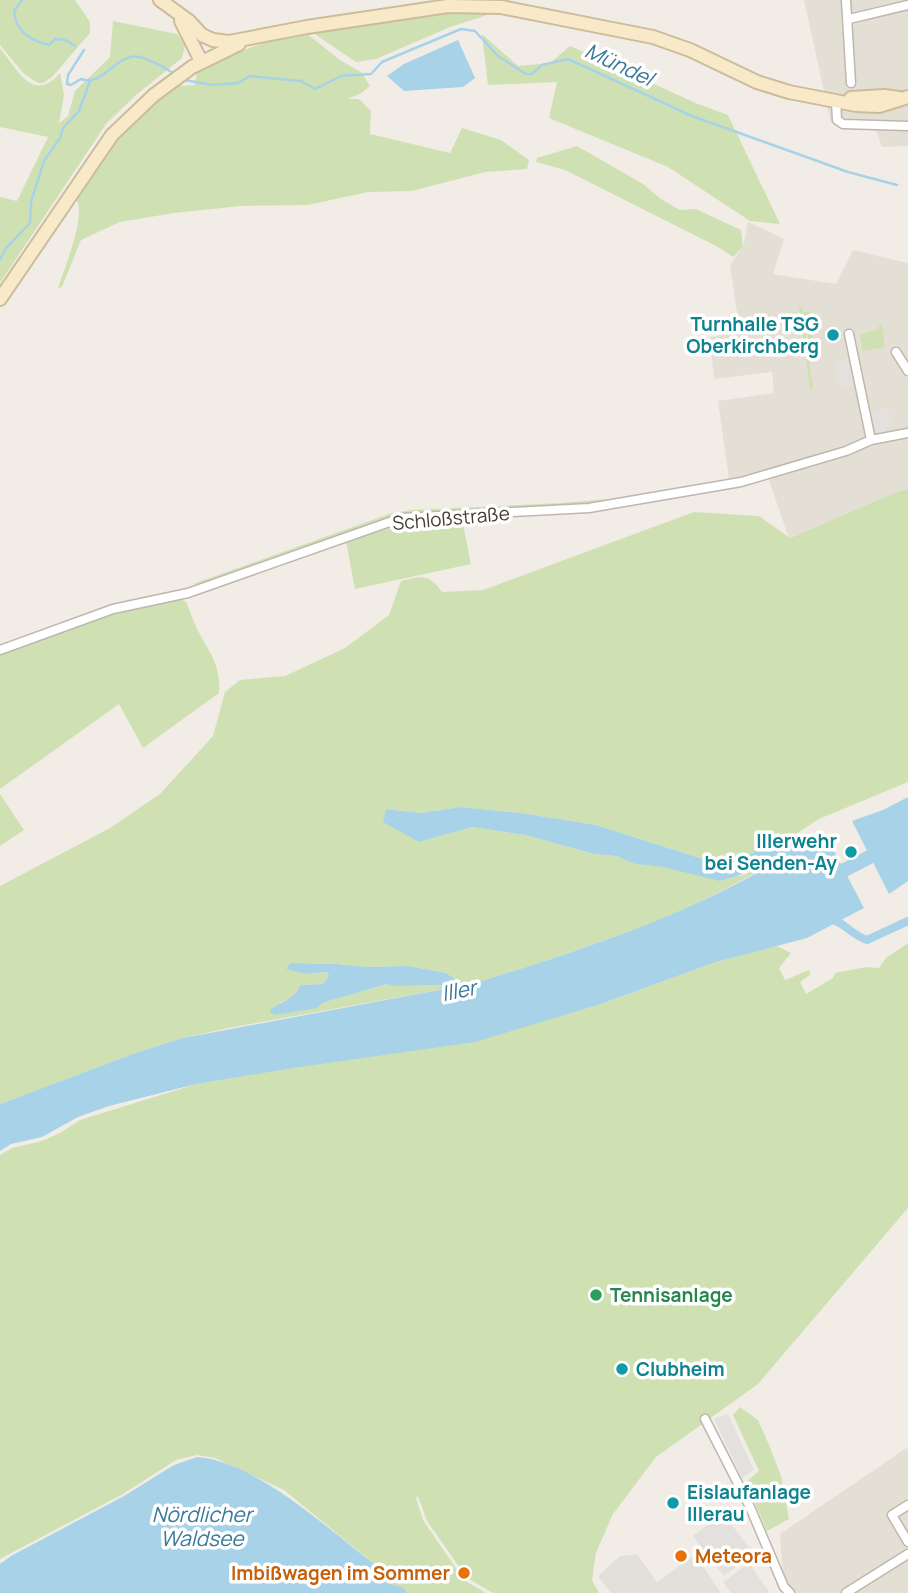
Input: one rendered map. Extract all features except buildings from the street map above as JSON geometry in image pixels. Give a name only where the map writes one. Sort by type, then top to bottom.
[{"type":"main road","points":[[160,0],[202,34],[213,40],[229,42],[435,8],[462,5],[501,6],[653,37],[690,50],[757,82],[789,92],[856,105],[879,106],[905,98]]},
{"type":"main road","points":[[176,12],[192,39],[201,62]]},
{"type":"main road","points":[[201,62],[202,34]]},
{"type":"main road","points":[[0,299],[112,135],[132,114],[201,62],[248,39]]},
{"type":"street","points":[[846,0],[850,83]]},
{"type":"street","points":[[849,19],[908,5]]},
{"type":"street","points":[[836,100],[837,120],[843,124],[908,126]]},
{"type":"street","points":[[849,334],[871,440]]},
{"type":"street","points":[[896,352],[908,371]]},
{"type":"street","name":"Schloßstraße","points":[[0,650],[113,609],[188,593],[318,548],[350,534],[401,519],[589,508],[741,482],[846,451],[871,440],[908,433]]},
{"type":"street","points":[[705,1419],[750,1507],[788,1593]]},
{"type":"street","points":[[908,1505],[892,1515],[908,1542]]},
{"type":"street","points":[[846,1593],[908,1554]]},
{"type":"shaded area","points":[[804,0],[908,0],[908,146],[882,147],[876,130],[831,123]]},
{"type":"shaded area","points":[[748,222],[784,239],[773,274],[836,284],[853,250],[908,263],[908,489],[789,538],[768,478],[729,479],[718,401],[774,393],[772,372],[714,379],[710,337],[740,333],[730,265],[743,247]]},
{"type":"shaded area","points":[[848,358],[855,384],[840,388],[834,362]]},
{"type":"shaded area","points":[[888,408],[892,426],[885,428],[886,434],[877,436],[872,412]]},
{"type":"shaded area","points":[[728,1414],[754,1470],[742,1478],[714,1419]]},
{"type":"shaded area","points":[[908,1447],[908,1593],[784,1593],[780,1534]]},
{"type":"shaded area","points":[[723,1513],[753,1553],[724,1576],[693,1536]]},
{"type":"shaded area","points":[[637,1554],[657,1582],[695,1555],[721,1593],[611,1593],[598,1576],[620,1556]]},
{"type":"shaded area","points":[[749,1563],[770,1593],[731,1593],[723,1582]]},
{"type":"green space","points":[[0,0],[75,0],[90,22],[90,33],[52,77],[38,83],[24,74],[0,45]]},
{"type":"green space","points":[[454,10],[500,11],[450,27],[376,59],[356,62],[316,35],[315,30]]},
{"type":"green space","points":[[113,21],[177,34],[185,45],[182,58],[136,95],[106,124],[0,283],[0,197],[17,201],[48,137],[0,127],[0,48],[20,74],[34,85],[50,82],[60,73],[64,95],[59,123],[68,116],[75,91],[110,57]]},
{"type":"green space","points":[[306,33],[340,60],[361,72],[370,86],[347,99],[359,99],[371,111],[370,134],[450,153],[462,128],[501,140],[529,160],[527,169],[485,172],[412,191],[368,192],[308,205],[241,206],[120,222],[81,240],[62,287],[58,288],[77,229],[79,206],[76,198],[113,140],[142,111],[175,86],[195,85],[197,71],[250,48]]},
{"type":"green space","points":[[482,34],[518,66],[550,63],[570,46],[728,115],[780,224],[750,221],[668,167],[549,118],[557,82],[488,85]]},
{"type":"green space","points":[[577,146],[643,184],[680,210],[696,209],[741,230],[743,247],[733,257],[565,170],[536,162],[537,158]]},
{"type":"green space","points":[[802,307],[804,316],[804,312],[810,311],[814,353],[810,353],[804,322],[813,389],[810,389],[799,308]]},
{"type":"green space","points":[[882,323],[885,347],[862,351],[860,334],[876,330]]},
{"type":"green space","points":[[669,489],[613,501],[397,516],[201,585],[193,584],[392,513],[609,499]]},
{"type":"green space","points":[[908,489],[908,782],[819,819],[785,841],[756,838],[754,853],[706,860],[596,825],[521,813],[461,807],[421,813],[386,809],[419,842],[473,827],[525,835],[594,854],[616,856],[635,864],[741,876],[777,861],[661,919],[472,984],[462,983],[446,973],[408,966],[292,963],[306,974],[327,972],[329,976],[323,984],[300,985],[292,997],[279,1003],[322,1003],[387,984],[455,987],[183,1038],[0,1104],[0,886],[110,828],[160,794],[213,736],[225,692],[240,680],[285,676],[345,648],[389,615],[401,581],[429,579],[442,592],[483,590],[694,512],[759,516],[790,538]]},
{"type":"green space","points":[[462,520],[471,564],[355,589],[346,541],[397,526],[399,523],[407,525]]},
{"type":"green space","points":[[177,598],[186,602],[214,660],[219,693],[143,748],[119,704],[0,789],[0,653],[92,620]]},
{"type":"green space","points":[[0,794],[24,830],[0,846]]},
{"type":"green space","points":[[908,943],[908,1208],[758,1384],[656,1457],[613,1514],[596,1553],[592,1580],[599,1593],[493,1593],[467,1578],[427,1521],[418,1496],[416,1498],[423,1520],[464,1580],[486,1593],[407,1593],[404,1588],[391,1585],[385,1573],[284,1490],[215,1458],[197,1455],[176,1460],[123,1494],[0,1559],[0,1155],[12,1148],[42,1141],[80,1120],[196,1084],[540,1022],[598,1005],[713,963],[777,946],[791,953],[779,968],[785,980],[809,970],[810,975],[800,982],[806,994],[833,978],[835,973],[866,967],[879,968],[886,958]]},
{"type":"green space","points":[[740,1407],[758,1420],[781,1476],[789,1519],[767,1531],[746,1482],[759,1471],[733,1415]]},
{"type":"water","points":[[458,40],[475,78],[463,87],[404,91],[387,76],[404,64]]},
{"type":"water","points":[[908,797],[908,881],[889,894],[852,821],[883,810]]},
{"type":"water","points":[[461,807],[596,825],[706,860],[754,853],[756,838],[795,841],[805,836],[813,841],[825,834],[864,908],[807,938],[713,963],[598,1005],[475,1042],[196,1084],[109,1106],[78,1117],[42,1137],[11,1144],[0,1151],[0,1104],[138,1052],[183,1038],[455,987],[387,984],[322,1003],[317,1008],[276,1015],[270,1010],[291,997],[300,985],[323,984],[329,976],[327,972],[306,974],[286,969],[291,963],[408,966],[446,973],[462,983],[472,984],[661,919],[769,866],[720,881],[663,867],[635,864],[616,856],[594,854],[525,835],[473,827],[419,842],[383,822],[386,809],[421,813]]},
{"type":"water","name":"Nördlicher Waldsee","points":[[197,1457],[245,1471],[270,1485],[383,1571],[388,1583],[404,1588],[407,1593],[0,1593],[0,1564],[11,1556],[124,1496],[174,1465]]},
{"type":"waterway","name":"Mündel","points":[[22,0],[14,11],[15,18],[25,34],[35,41],[49,45],[55,39],[65,40],[75,46]]},
{"type":"waterway","name":"Mündel","points":[[184,80],[213,85],[238,83],[250,76],[301,81],[315,89],[341,76],[371,74],[382,62],[461,29],[475,31],[498,56],[526,74],[532,74],[542,65],[568,59],[692,116],[848,172],[897,185]]},
{"type":"waterway","name":"Mündel","points":[[84,50],[68,75],[67,84],[71,85],[81,79],[97,78],[124,59],[132,57],[149,60],[175,74]]},
{"type":"waterway","points":[[0,260],[6,248],[30,223],[31,202],[44,161],[60,138],[63,128],[79,111],[90,81]]},
{"type":"waterway","name":"Iller","points":[[829,878],[908,837]]},
{"type":"waterway","points":[[831,920],[867,940],[908,921]]},
{"type":"place","name":"Turnhalle TSG Oberkirchberg","points":[[833,335]]},
{"type":"place","name":"Illerwehr bei Senden-Ay","points":[[851,852]]},
{"type":"place","name":"Tennisanlage","points":[[596,1295]]},
{"type":"place","name":"Clubheim","points":[[622,1369]]},
{"type":"place","name":"Eislaufanlage Illerau","points":[[673,1503]]},
{"type":"place","name":"Meteora","points":[[681,1556]]},
{"type":"place","name":"Imbißwagen im Sommer","points":[[464,1573]]}]
